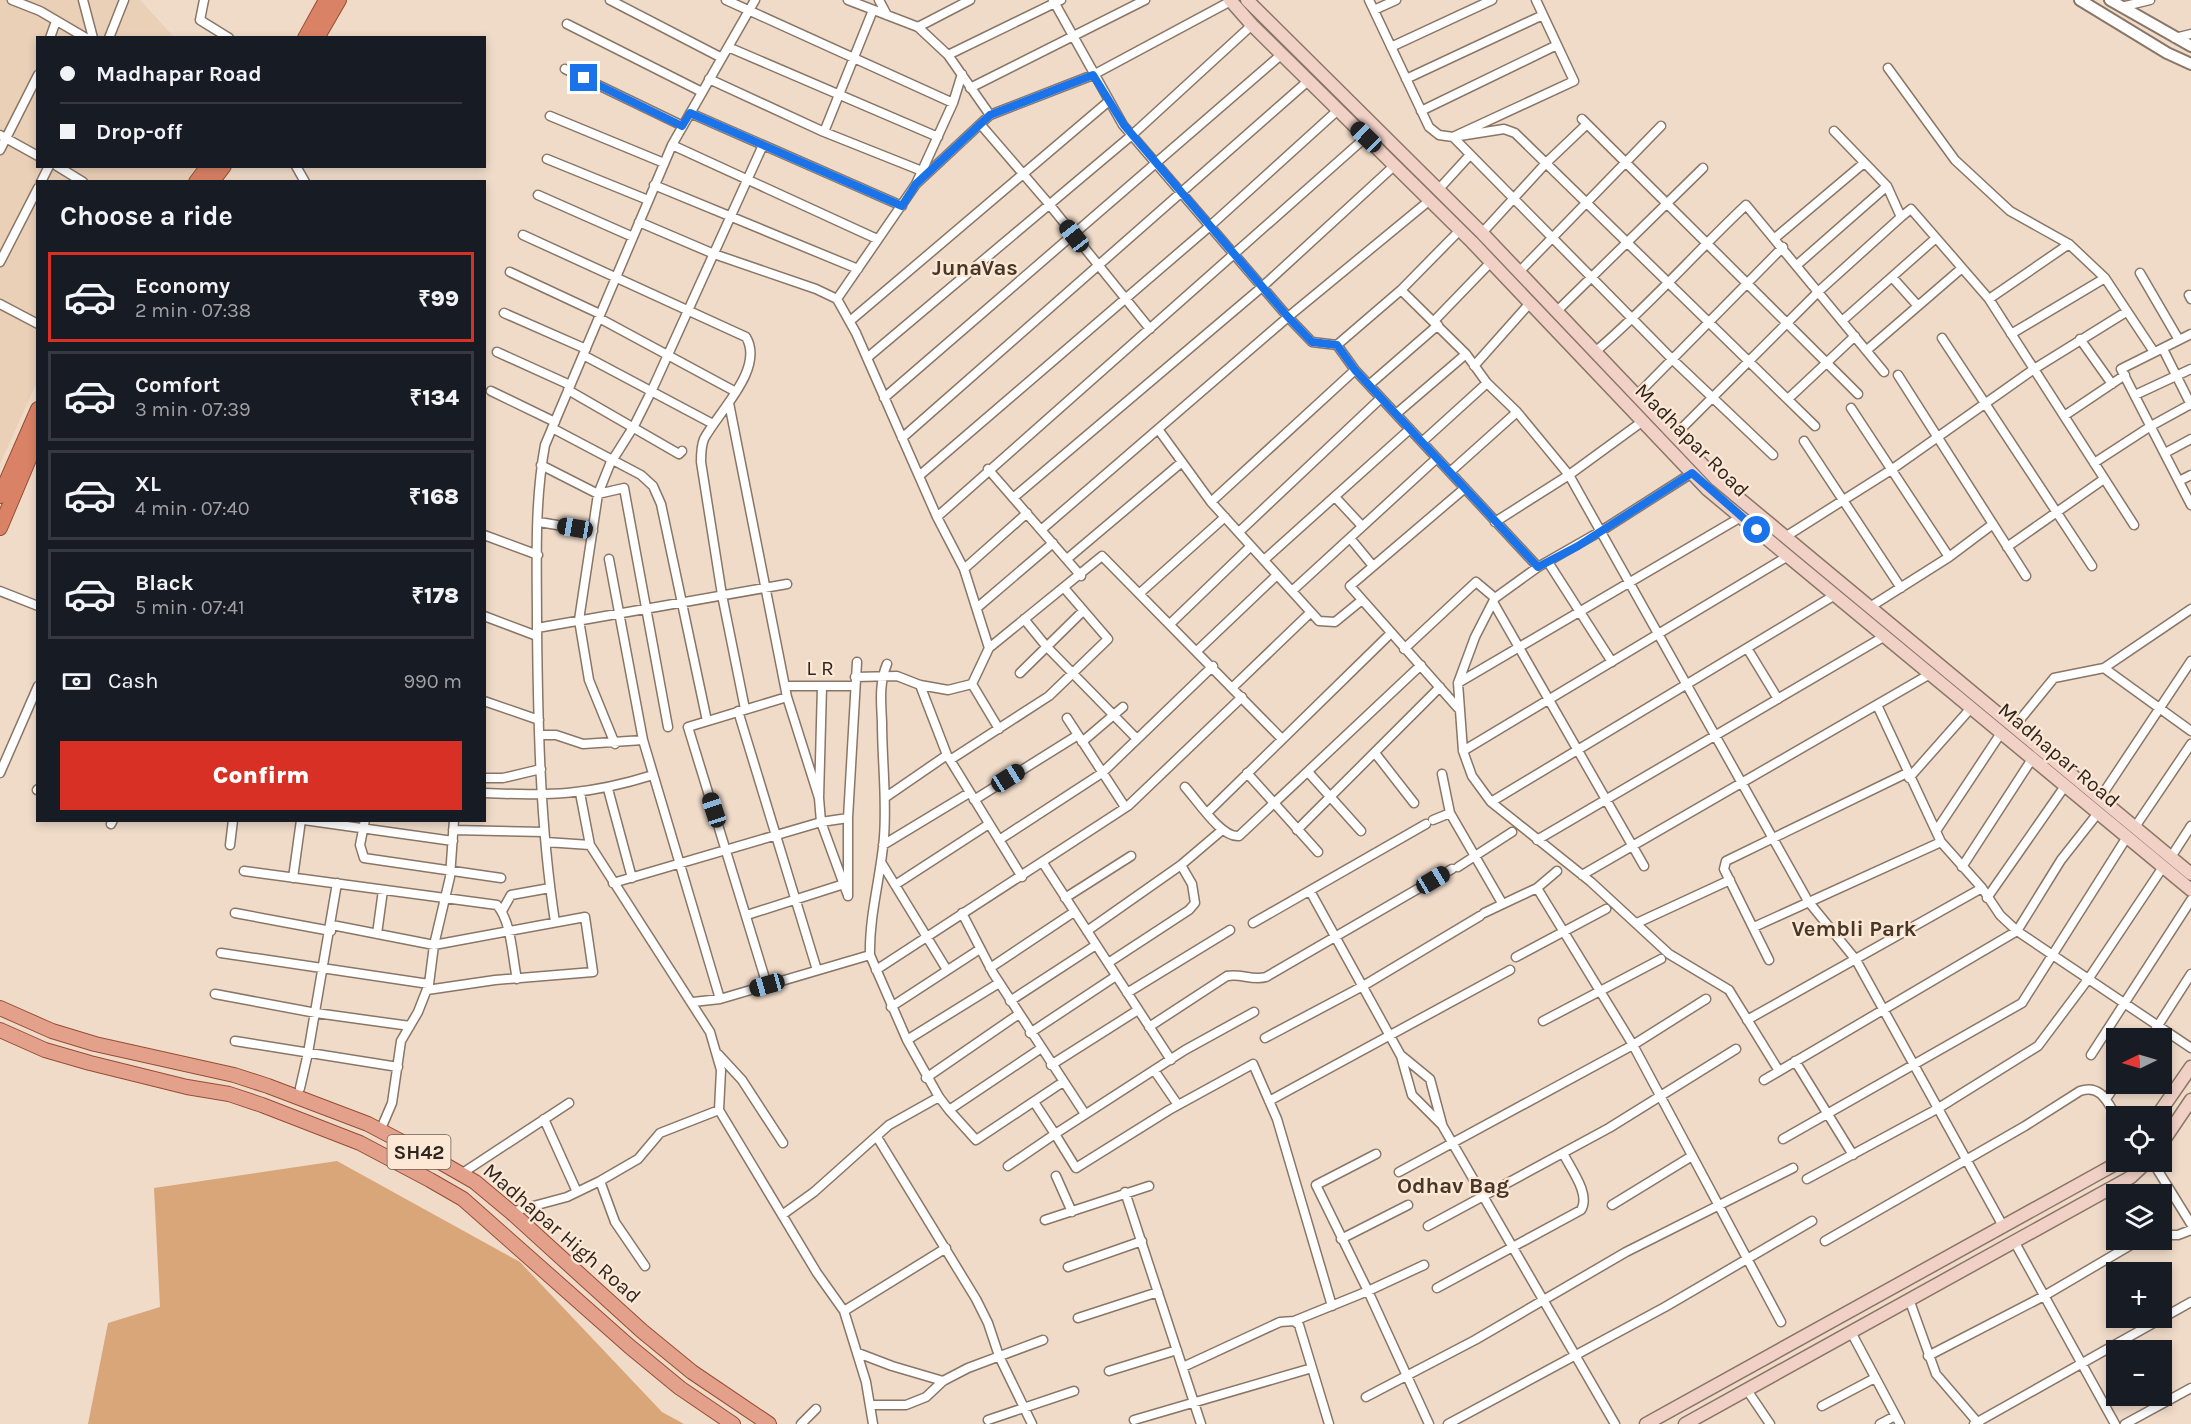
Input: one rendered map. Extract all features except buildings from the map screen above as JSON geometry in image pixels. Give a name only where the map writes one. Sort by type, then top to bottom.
[{"type":"highway","points":[[306,36],[326,0]]},
{"type":"highway","points":[[318,36],[339,0]]},
{"type":"highway","points":[[197,180],[206,168]]},
{"type":"highway","points":[[0,496],[36,414]]},
{"type":"highway","points":[[0,528],[36,443]]},
{"type":"main road","name":"Madhapar Road","points":[[1247,0],[1434,195],[1460,230],[1692,473],[1741,517],[2191,890]]},
{"type":"main road","name":"Madhapar Road","points":[[1231,1],[1252,26],[1395,165],[1482,233],[1717,480],[2191,873]]},
{"type":"main road","name":"Madhapar High Road","points":[[0,1008],[52,1031],[95,1044],[192,1068],[234,1075],[380,1131],[461,1174],[475,1182],[511,1212],[692,1372],[770,1424]]},
{"type":"main road","name":"SH42","points":[[0,1030],[45,1050],[90,1063],[187,1087],[229,1094],[262,1105],[360,1143],[420,1175],[464,1199],[629,1346],[680,1388],[733,1424]]},
{"type":"main road","points":[[2164,1106],[2191,1067]]},
{"type":"main road","points":[[2172,1128],[2191,1100]]},
{"type":"main road","points":[[1646,1424],[2106,1169]]},
{"type":"main road","points":[[1685,1424],[2137,1172]]},
{"type":"street","points":[[12,0],[82,36]]},
{"type":"street","points":[[83,0],[92,36]]},
{"type":"street","points":[[110,36],[124,0]]},
{"type":"street","points":[[204,0],[200,20],[225,36]]},
{"type":"street","points":[[610,0],[722,57]]},
{"type":"street","points":[[726,0],[953,104]]},
{"type":"street","points":[[555,922],[544,832],[539,720],[537,632],[541,465],[569,388],[672,145],[755,0]]},
{"type":"street","points":[[848,0],[918,27],[948,55],[990,115]]},
{"type":"street","points":[[879,0],[887,15]]},
{"type":"street","points":[[918,27],[970,0]]},
{"type":"street","points":[[970,88],[1145,0]]},
{"type":"street","points":[[1369,0],[1429,127],[1439,135],[1453,137],[1504,129],[1515,133],[1815,426]]},
{"type":"street","points":[[1374,10],[1396,0]]},
{"type":"street","points":[[1391,47],[1492,0]]},
{"type":"street","points":[[1453,137],[1574,81],[1536,0]]},
{"type":"street","points":[[2080,0],[2167,53],[2191,64]]},
{"type":"street","points":[[2110,0],[2191,46]]},
{"type":"street","points":[[2121,7],[2150,0]]},
{"type":"street","points":[[948,55],[1056,1],[1093,75],[1109,101],[1132,135],[1182,194],[1288,317],[1312,342],[1337,345],[1355,370],[1538,567]]},
{"type":"street","points":[[916,184],[990,115],[1093,75],[1231,1]]},
{"type":"street","points":[[824,132],[873,10]]},
{"type":"street","points":[[1406,79],[1543,15]]},
{"type":"street","points":[[51,36],[56,21]]},
{"type":"street","points":[[567,24],[702,92]]},
{"type":"street","points":[[867,358],[1132,135],[1252,26]]},
{"type":"street","points":[[2174,38],[2191,34]]},
{"type":"street","points":[[1421,111],[1557,45]]},
{"type":"street","points":[[728,47],[938,137]]},
{"type":"street","points":[[884,398],[1282,54]]},
{"type":"street","points":[[1888,68],[1955,160],[2010,210],[2069,244],[2105,278],[2126,312],[2176,376],[2191,405],[2151,426],[2094,463]]},
{"type":"street","points":[[565,69],[682,126]]},
{"type":"street","points":[[837,299],[916,184],[953,104],[962,74]]},
{"type":"street","points":[[0,150],[3,137],[36,79]]},
{"type":"street","points":[[709,79],[824,132],[922,171]]},
{"type":"street","points":[[902,438],[1308,81]]},
{"type":"street","points":[[850,321],[1109,101]]},
{"type":"street","points":[[919,476],[1210,226],[1338,110]]},
{"type":"street","points":[[690,113],[902,206]]},
{"type":"street","points":[[550,117],[664,163]]},
{"type":"street","points":[[1482,233],[1584,121],[1858,394]]},
{"type":"street","points":[[981,125],[1150,328]]},
{"type":"street","points":[[1519,272],[1627,164],[1661,126]]},
{"type":"street","points":[[1834,131],[1887,186],[1901,217]]},
{"type":"street","points":[[3,137],[36,155]]},
{"type":"street","points":[[937,517],[988,469],[1235,255],[1366,137]]},
{"type":"street","points":[[1453,137],[1469,156],[1634,319],[1672,360],[1773,455]]},
{"type":"street","points":[[672,145],[877,239]]},
{"type":"street","points":[[615,744],[589,680],[579,620],[598,494],[612,460],[634,426],[652,390],[665,356],[763,145]]},
{"type":"street","points":[[1041,530],[1288,317],[1434,195],[1469,156]]},
{"type":"street","points":[[547,159],[648,200]]},
{"type":"street","points":[[1775,238],[1864,163]]},
{"type":"street","points":[[1013,498],[1262,287],[1395,165]]},
{"type":"street","points":[[60,168],[80,180]]},
{"type":"street","points":[[1557,311],[1703,168]]},
{"type":"street","points":[[654,185],[729,219],[858,269]]},
{"type":"street","points":[[1797,265],[1887,186]]},
{"type":"street","points":[[0,262],[36,192]]},
{"type":"street","points":[[538,195],[633,237]]},
{"type":"street","points":[[1596,351],[1634,319],[1706,242],[1746,205],[1884,372]]},
{"type":"street","points":[[1675,435],[1819,291],[1911,209],[1989,299],[2134,525]]},
{"type":"street","points":[[639,222],[714,254],[816,289],[837,299],[850,321],[937,517],[964,569],[978,607],[989,648]]},
{"type":"street","points":[[1337,345],[1401,290],[1460,230]]},
{"type":"street","points":[[523,235],[616,276],[687,312],[746,337],[751,346],[752,357],[736,392],[703,442],[701,462],[741,710],[817,970]]},
{"type":"street","points":[[1842,321],[1936,238]]},
{"type":"street","points":[[1989,299],[2069,244]]},
{"type":"street","points":[[1636,394],[1783,247]]},
{"type":"street","points":[[1369,385],[1436,323],[1491,262]]},
{"type":"street","points":[[1867,350],[1962,268]]},
{"type":"street","points":[[510,272],[599,316],[665,356],[736,392]]},
{"type":"street","points":[[2139,273],[2179,340]]},
{"type":"street","points":[[1892,277],[1918,306]]},
{"type":"street","points":[[2012,334],[2105,278]]},
{"type":"street","points":[[1401,290],[1466,354],[1487,383],[1517,412],[1569,475],[1808,901],[1856,960],[1915,1063],[1937,1109],[2003,1226]]},
{"type":"street","points":[[1474,366],[1530,303]]},
{"type":"street","points":[[0,304],[36,323]]},
{"type":"street","points":[[1785,537],[1891,470],[2034,369],[2126,312]]},
{"type":"street","points":[[504,313],[584,352],[713,424]]},
{"type":"street","points":[[2191,334],[2121,369],[2191,505]]},
{"type":"street","points":[[1788,399],[1855,336]]},
{"type":"street","points":[[1942,338],[2092,566]]},
{"type":"street","points":[[2080,339],[2112,384]]},
{"type":"street","points":[[497,352],[569,388],[679,454],[682,451]]},
{"type":"street","points":[[1396,414],[1466,354]]},
{"type":"street","points":[[2135,395],[2191,369]]},
{"type":"street","points":[[1211,502],[1355,370]]},
{"type":"street","points":[[1898,375],[2026,576]]},
{"type":"street","points":[[2064,416],[2125,375]]},
{"type":"street","points":[[1422,442],[1487,383]]},
{"type":"street","points":[[491,392],[641,475],[653,486],[662,504],[707,721]]},
{"type":"street","points":[[1239,532],[1381,398]]},
{"type":"street","points":[[729,403],[787,697],[819,798]]},
{"type":"street","points":[[1851,408],[1949,557]]},
{"type":"street","points":[[1450,472],[1517,412]]},
{"type":"street","points":[[1496,522],[1569,475],[1643,421]]},
{"type":"street","points":[[1158,429],[1211,502],[1311,612],[1324,623],[1335,622],[1362,600]]},
{"type":"street","points":[[1264,560],[1410,429]]},
{"type":"street","points":[[2165,453],[2191,439]]},
{"type":"street","points":[[1804,441],[1901,588]]},
{"type":"street","points":[[1292,591],[1437,458]]},
{"type":"street","points":[[1067,559],[1182,462]]},
{"type":"street","points":[[541,465],[598,494],[624,488],[668,727]]},
{"type":"street","points":[[988,469],[1082,576]]},
{"type":"street","points":[[1692,473],[1601,531],[1538,567],[1494,600],[1475,637],[1458,683],[1462,751],[1472,776],[1491,802],[1582,875],[1669,954],[1729,990],[1779,1071]]},
{"type":"street","points":[[2179,481],[2191,475]]},
{"type":"street","points":[[2007,547],[2055,511],[2104,479]]},
{"type":"street","points":[[1458,708],[1390,634],[1350,586],[1466,488]]},
{"type":"street","points":[[1335,497],[1362,526]]},
{"type":"street","points":[[964,569],[1026,513]]},
{"type":"street","points":[[1140,593],[1225,517]]},
{"type":"street","points":[[1458,683],[1741,517]]},
{"type":"street","points":[[539,522],[593,531]]},
{"type":"street","points":[[1869,607],[1949,557],[1993,524]]},
{"type":"street","points":[[486,536],[538,555]]},
{"type":"street","points":[[1350,538],[1372,566]]},
{"type":"street","points":[[978,607],[1053,543]]},
{"type":"street","points":[[1170,624],[1251,546]]},
{"type":"street","points":[[999,729],[972,684],[989,648],[1082,576],[1102,556],[1213,666],[1282,739]]},
{"type":"street","points":[[1462,751],[1788,556]]},
{"type":"street","points":[[609,559],[643,740],[720,999]]},
{"type":"street","points":[[1548,562],[1612,662]]},
{"type":"street","points":[[1197,651],[1277,574]]},
{"type":"street","points":[[1404,649],[1476,582],[1494,600],[1644,866]]},
{"type":"street","points":[[486,617],[537,632],[579,620],[786,584]]},
{"type":"street","points":[[886,797],[1049,696],[1108,639],[1065,589]]},
{"type":"street","points":[[0,591],[36,605]]},
{"type":"street","points":[[1491,802],[1835,595]]},
{"type":"street","points":[[2014,727],[2054,678],[2104,668],[2191,609]]},
{"type":"street","points":[[1020,672],[1083,610]]},
{"type":"street","points":[[1233,687],[1311,612]]},
{"type":"street","points":[[1024,619],[1046,646],[1136,738]]},
{"type":"street","points":[[1208,812],[1390,634]]},
{"type":"street","points":[[1537,840],[1884,636]]},
{"type":"street","points":[[1747,648],[1778,699]]},
{"type":"street","points":[[2100,798],[2191,661]]},
{"type":"street","points":[[822,686],[819,798],[821,822],[848,896],[848,818],[857,662]]},
{"type":"street","points":[[887,664],[882,677],[886,797],[881,862],[870,932],[870,955],[891,1007],[926,1078],[949,1110],[976,1140],[1063,1082]]},
{"type":"street","points":[[1185,787],[1208,812],[1221,831],[1231,837],[1239,836],[1420,665]]},
{"type":"street","points":[[999,840],[1102,773],[1213,666]]},
{"type":"street","points":[[2104,668],[2191,731]]},
{"type":"street","points":[[1582,875],[1741,781],[1930,674]]},
{"type":"street","name":"L R","points":[[785,686],[822,686],[897,676],[920,685],[948,690],[972,684]]},
{"type":"street","points":[[920,685],[949,758],[1022,877]]},
{"type":"street","points":[[1298,830],[1440,687]]},
{"type":"street","points":[[0,772],[36,691]]},
{"type":"street","points":[[767,985],[688,727],[787,697]]},
{"type":"street","points":[[876,970],[962,913],[1022,877],[1125,807],[1242,697]]},
{"type":"street","points":[[486,702],[539,720]]},
{"type":"street","points":[[1877,705],[1941,842],[1982,888],[2000,915],[2017,931],[2191,1048]]},
{"type":"street","points":[[883,845],[1080,738],[1123,707]]},
{"type":"street","points":[[1769,960],[1724,868],[1726,861],[1908,775],[1971,708]]},
{"type":"street","points":[[1067,718],[1125,807]]},
{"type":"street","points":[[1936,831],[2001,733]]},
{"type":"street","points":[[540,735],[556,735],[583,744],[615,744],[643,740]]},
{"type":"street","points":[[2135,827],[2191,744]]},
{"type":"street","points":[[1375,753],[1414,803]]},
{"type":"street","points":[[1962,867],[2032,759]]},
{"type":"street","points":[[486,778],[502,778],[541,769]]},
{"type":"street","points":[[1308,772],[1332,795],[1361,831]]},
{"type":"street","points":[[1247,773],[1318,852]]},
{"type":"street","points":[[1442,774],[1450,813],[1502,903]]},
{"type":"street","points":[[486,793],[542,796],[580,793],[608,789],[653,775]]},
{"type":"street","points":[[1988,898],[2065,786]]},
{"type":"street","points":[[608,789],[632,878]]},
{"type":"street","points":[[580,793],[590,845],[613,884],[693,1002],[710,1032],[721,1070],[719,1110],[782,1215],[844,1311],[858,1353],[871,1405],[873,1424]]},
{"type":"street","points":[[1253,923],[1430,822],[1450,813]]},
{"type":"street","points":[[1764,1080],[2017,931],[2061,860],[2098,813]]},
{"type":"street","points":[[613,884],[778,837],[821,822],[848,818]]},
{"type":"street","points":[[230,844],[233,822]]},
{"type":"street","points":[[293,878],[302,822]]},
{"type":"street","points":[[333,822],[364,824],[453,841]]},
{"type":"street","points":[[380,1131],[392,1103],[401,1041],[428,987],[434,945],[450,871],[454,822]]},
{"type":"street","points":[[364,824],[360,845],[364,858],[501,878]]},
{"type":"street","points":[[895,885],[989,824]]},
{"type":"street","points":[[2171,857],[2191,826]]},
{"type":"street","points":[[453,830],[544,832]]},
{"type":"street","points":[[1087,931],[1181,866],[1221,831]]},
{"type":"street","points":[[1149,1027],[1227,976],[1238,974],[1257,979],[1266,976],[1475,857],[1512,832]]},
{"type":"street","points":[[1783,1139],[2022,1003],[2127,837]]},
{"type":"street","points":[[546,842],[590,845]]},
{"type":"street","points":[[1754,927],[1941,842]]},
{"type":"street","points":[[1065,898],[1131,856]]},
{"type":"street","points":[[881,862],[947,970]]},
{"type":"street","points":[[1043,863],[1171,1060]]},
{"type":"street","points":[[1108,963],[1195,903],[1192,884],[1181,866]]},
{"type":"street","points":[[1808,1179],[1937,1109],[2038,1046],[2089,978],[2163,867]]},
{"type":"street","points":[[244,871],[491,903],[502,911],[517,979]]},
{"type":"street","points":[[1264,1038],[1363,986],[1502,903],[1537,888],[1557,871]]},
{"type":"street","points":[[1637,923],[1730,880]]},
{"type":"street","points":[[300,1088],[316,1013],[338,883]]},
{"type":"street","points":[[747,915],[797,901],[844,884]]},
{"type":"street","points":[[502,911],[512,895],[550,888]]},
{"type":"street","points":[[1537,888],[1661,1096],[1781,1322]]},
{"type":"street","points":[[1748,1020],[1982,888]]},
{"type":"street","points":[[377,934],[383,890]]},
{"type":"street","points":[[1310,891],[1401,1056],[1412,1095],[1442,1125],[1615,1424]]},
{"type":"street","points":[[2091,1054],[2191,900]]},
{"type":"street","points":[[1516,957],[1606,909]]},
{"type":"street","points":[[990,968],[1074,912]]},
{"type":"street","points":[[221,953],[428,987],[593,972],[585,917],[434,945],[377,934],[235,913]]},
{"type":"street","points":[[962,913],[1010,1001],[1085,1114]]},
{"type":"street","points":[[1127,993],[1230,930]]},
{"type":"street","points":[[1010,1001],[1096,945]]},
{"type":"street","points":[[891,1007],[980,949]]},
{"type":"street","points":[[693,1002],[720,999],[870,955]]},
{"type":"street","points":[[1543,1021],[1661,958]]},
{"type":"street","points":[[1269,1101],[1509,970]]},
{"type":"street","points":[[2157,1028],[2191,974]]},
{"type":"street","points":[[1030,1033],[1116,976]]},
{"type":"street","points":[[907,1040],[999,983]]},
{"type":"street","points":[[215,994],[316,1013],[410,1026]]},
{"type":"street","points":[[1399,1172],[1632,1045],[1706,999]]},
{"type":"street","points":[[1051,1065],[1138,1010]]},
{"type":"street","points":[[1008,1166],[1154,1070],[1254,1011]]},
{"type":"street","points":[[926,1078],[1019,1014]]},
{"type":"street","points":[[234,1041],[398,1067]]},
{"type":"street","points":[[949,1110],[1040,1049]]},
{"type":"street","points":[[1428,1226],[1563,1154],[1736,1049]]},
{"type":"street","points":[[717,1054],[742,1080],[783,1143]]},
{"type":"street","points":[[1401,1056],[1430,1079],[1442,1125]]},
{"type":"street","points":[[1795,1061],[1853,1155]]},
{"type":"street","points":[[1034,1102],[1076,1168],[1178,1105],[1253,1064],[1277,1119],[1332,1306]]},
{"type":"street","points":[[1154,1070],[1178,1105]]},
{"type":"street","points":[[1825,1241],[2080,1091],[2089,1088],[2096,1090],[2110,1106]]},
{"type":"street","points":[[2106,1099],[2109,1094]]},
{"type":"street","points":[[782,1215],[814,1192],[889,1125],[939,1097]]},
{"type":"street","points":[[461,1174],[569,1103]]},
{"type":"street","points":[[511,1212],[547,1203],[600,1181],[638,1158],[660,1133],[719,1110]]},
{"type":"street","points":[[544,1119],[577,1192]]},
{"type":"street","points":[[877,1137],[946,1248],[988,1323],[999,1356],[1032,1424]]},
{"type":"street","points":[[1376,1154],[1316,1185],[1429,1424]]},
{"type":"street","points":[[1437,1288],[1581,1210],[1585,1204],[1580,1187],[1563,1154]]},
{"type":"street","points":[[1612,1206],[1692,1156]]},
{"type":"street","points":[[1366,1397],[1407,1377],[1626,1252],[1793,1168]]},
{"type":"street","points":[[2157,1172],[2191,1224]]},
{"type":"street","points":[[1056,1176],[1072,1212]]},
{"type":"street","points":[[600,1181],[615,1222],[645,1266]]},
{"type":"street","points":[[1045,1220],[1149,1186]]},
{"type":"street","points":[[1125,1192],[1201,1424]]},
{"type":"street","points":[[2185,1213],[2191,1203]]},
{"type":"street","points":[[1341,1239],[1408,1205]]},
{"type":"street","points":[[1448,1424],[1575,1356],[1812,1221]]},
{"type":"street","points":[[2172,1235],[2191,1230]]},
{"type":"street","points":[[1068,1267],[1142,1241]]},
{"type":"street","points":[[2014,1241],[2115,1424]]},
{"type":"street","points":[[844,1311],[946,1248]]},
{"type":"street","points":[[1928,1356],[2044,1296],[2122,1250]]},
{"type":"street","points":[[1183,1367],[1280,1322],[1294,1321],[1332,1306],[1424,1264]]},
{"type":"street","points":[[1078,1318],[1158,1292]]},
{"type":"street","points":[[1909,1299],[1936,1374],[1976,1423],[2191,1302]]},
{"type":"street","points":[[1294,1321],[1299,1325],[1329,1424]]},
{"type":"street","points":[[1851,1332],[1897,1420],[1881,1424]]},
{"type":"street","points":[[871,1405],[906,1405],[926,1397],[943,1381],[999,1356],[1043,1340]]},
{"type":"street","points":[[1109,1371],[1177,1350]]},
{"type":"street","points":[[858,1353],[891,1366],[943,1381]]},
{"type":"street","points":[[1134,1420],[1312,1368]]},
{"type":"street","points":[[1822,1406],[1875,1378]]},
{"type":"street","points":[[2125,1424],[2191,1388]]},
{"type":"street","points":[[1747,1390],[1770,1424]]},
{"type":"street","points":[[988,1420],[1074,1391]]},
{"type":"street","points":[[801,1424],[816,1410]]},
{"type":"shaded area","points":[[0,0],[140,0],[173,36],[36,36],[36,168],[199,168],[188,180],[36,180],[36,384],[0,464]]},
{"type":"shaded area","points":[[337,1161],[520,1262],[662,1412],[684,1424],[88,1424],[108,1323],[160,1307],[154,1188]]},
{"type":"district","name":"JunaVas","points":[[975,267]]},
{"type":"district","name":"Vembli Park","points":[[1854,928]]},
{"type":"district","name":"Odhav Bag","points":[[1453,1185]]},
{"type":"route","points":[[584,78],[682,126],[690,113],[902,206],[916,184],[990,115],[1093,75],[1124,125],[1288,317],[1312,342],[1321,345],[1337,345],[1355,370],[1538,567],[1578,546],[1692,473],[1708,490],[1757,530]]}]
